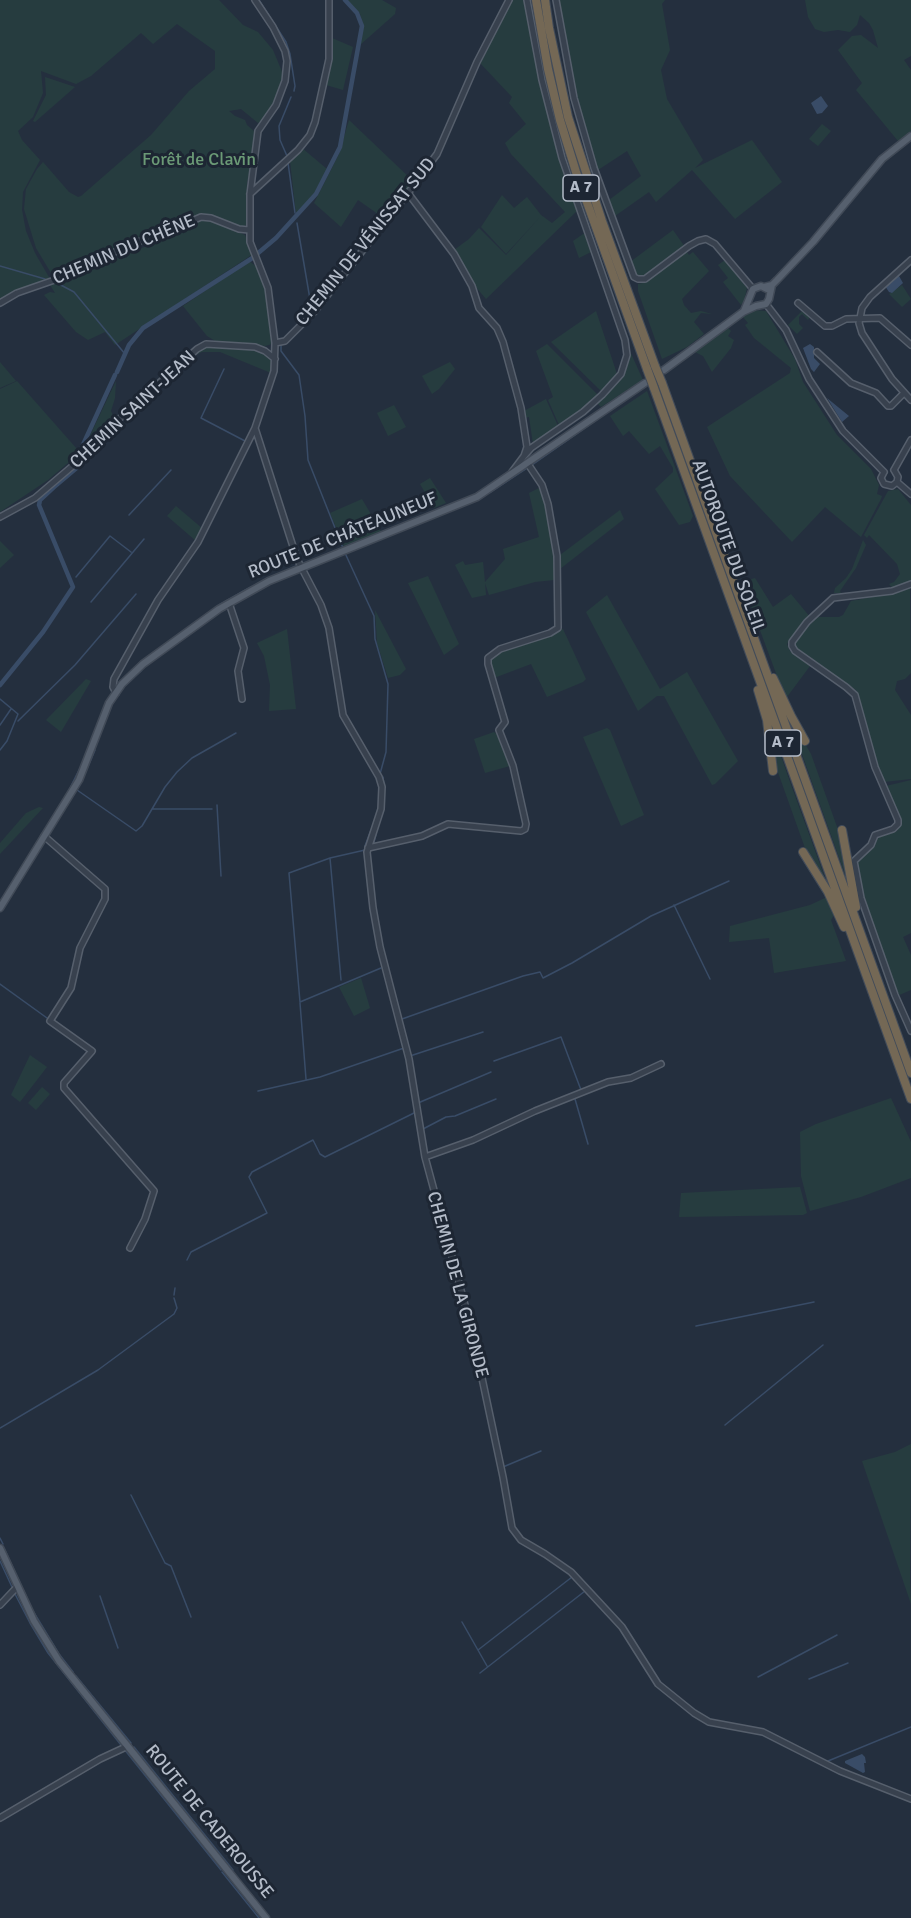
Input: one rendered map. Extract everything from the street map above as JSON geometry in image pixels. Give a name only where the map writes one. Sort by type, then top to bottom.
[{"type":"highway","name":"AUTOROUTE DU SOLEIL","points":[[536,0],[548,69],[576,172],[651,368],[662,383],[911,1073]]},
{"type":"highway","name":"AUTOROUTE DU SOLEIL","points":[[545,0],[558,75],[572,127],[651,368],[654,388],[911,1099]]},
{"type":"highway","points":[[734,585],[744,599],[773,678],[805,741]]},
{"type":"highway","points":[[749,651],[766,720],[773,771]]},
{"type":"highway","points":[[842,830],[852,890],[868,952]]},
{"type":"highway","points":[[803,852],[828,892],[859,955]]},
{"type":"main road","points":[[664,370],[743,312],[766,304],[772,285],[813,242],[882,159],[911,136]]},
{"type":"main road","points":[[743,312],[753,289],[758,286],[772,285]]},
{"type":"main road","points":[[764,287],[770,294]]},
{"type":"main road","points":[[750,299],[756,306]]},
{"type":"main road","name":"ROUTE DE CHÂTEAUNEUF","points":[[0,908],[83,770],[101,720],[116,693],[128,677],[143,664],[229,603],[268,580],[462,504],[487,491],[645,383]]},
{"type":"main road","name":"ROUTE DE CADEROUSSE","points":[[0,1548],[34,1621],[59,1660],[266,1918]]},
{"type":"street","points":[[116,693],[113,687],[114,679],[158,600],[198,542],[255,428],[274,371],[278,343],[268,288],[254,252],[249,230],[250,194],[256,138],[260,127],[276,105],[285,81],[287,61],[285,51],[273,27],[255,0]]},
{"type":"street","points":[[250,194],[298,150],[310,135],[329,59],[329,0]]},
{"type":"street","name":"CHEMIN DE VÉNISSAT SUD","points":[[278,343],[314,312],[436,154],[477,62],[509,0]]},
{"type":"street","points":[[510,476],[531,448],[583,412],[602,395],[621,374],[627,355],[625,340],[562,158],[542,80],[527,0]]},
{"type":"street","points":[[556,0],[574,98],[598,179],[634,277],[645,279],[693,243],[706,239],[715,244],[753,289]]},
{"type":"street","points":[[408,193],[454,254],[477,295],[479,308],[497,328],[521,408],[527,447],[524,456]]},
{"type":"street","name":"CHEMIN DU CHÊNE","points":[[0,303],[17,293],[66,276],[133,243],[156,237],[201,217],[249,230]]},
{"type":"street","points":[[911,260],[870,297],[862,308],[859,319],[862,333],[892,379],[911,400]]},
{"type":"street","points":[[798,303],[825,326],[846,320],[880,318],[911,345]]},
{"type":"street","points":[[766,304],[786,330],[809,379],[843,431],[884,471]]},
{"type":"street","name":"CHEMIN SAINT-JEAN","points":[[0,517],[35,498],[84,456],[118,420],[197,349],[206,344],[255,347],[275,359]]},
{"type":"street","points":[[817,352],[851,383],[876,393],[888,406],[891,406],[904,393]]},
{"type":"street","name":"CHEMIN DE LA GIRONDE","points":[[255,428],[300,567],[321,604],[329,628],[343,715],[380,777],[381,809],[368,848],[373,908],[380,947],[409,1059],[425,1157],[472,1331],[514,1534],[571,1572],[622,1626],[658,1684],[694,1713],[709,1722],[764,1732],[840,1771],[911,1799]]},
{"type":"street","points":[[894,470],[911,440]]},
{"type":"street","points":[[368,848],[422,836],[448,824],[521,831],[525,829],[526,824],[513,766],[499,730],[505,722],[488,664],[489,658],[500,649],[550,633],[558,628],[557,556],[548,504],[542,485],[528,464]]},
{"type":"street","points":[[884,471],[894,470]]},
{"type":"street","points":[[894,470],[898,477],[897,482]]},
{"type":"street","points":[[884,471],[881,478],[884,484],[891,486],[897,482]]},
{"type":"street","points":[[897,482],[911,494]]},
{"type":"street","points":[[911,584],[892,591],[833,598],[813,616],[792,642],[792,646],[795,651],[855,695],[875,767],[898,820],[898,824],[893,829],[875,835],[871,845],[854,861],[861,898],[894,995],[911,1031]]},
{"type":"street","points":[[229,603],[244,648],[238,671],[242,699]]},
{"type":"street","points":[[44,836],[105,889],[105,899],[80,948],[71,988],[50,1021],[92,1051],[64,1083],[64,1088],[154,1191],[145,1219],[130,1248]]},
{"type":"street","points":[[425,1157],[473,1140],[535,1111],[608,1082],[631,1078],[662,1064]]},
{"type":"street","points":[[0,1605],[17,1587]]},
{"type":"street","points":[[0,1818],[108,1755],[128,1746]]},
{"type":"green space","name":"Forêt de Clavin","points":[[0,0],[219,0],[243,25],[258,32],[273,50],[283,74],[282,85],[275,102],[261,121],[258,123],[241,109],[229,111],[245,120],[254,131],[247,183],[246,225],[241,227],[205,214],[148,237],[136,239],[54,278],[36,248],[24,209],[26,189],[43,162],[69,192],[78,197],[81,196],[151,135],[189,91],[215,69],[215,51],[177,24],[153,44],[141,33],[91,76],[76,84],[41,71],[43,93],[33,117],[18,131],[22,140],[40,160],[23,192],[22,210],[26,231],[50,279],[0,300]]},
{"type":"green space","points":[[347,0],[382,0],[396,8],[395,14],[360,45],[363,24],[360,14]]},
{"type":"green space","points":[[510,0],[526,0],[546,106],[578,210],[486,299],[469,279],[454,250],[479,228],[506,255],[541,216],[506,254],[481,227],[502,195],[514,208],[527,197],[541,215],[552,223],[565,212],[511,154],[505,143],[526,124],[509,103],[512,97],[480,63]]},
{"type":"green space","points":[[558,0],[665,0],[662,4],[670,50],[661,70],[667,99],[703,160],[695,168],[752,140],[782,182],[735,219],[692,170],[656,202],[649,192],[615,216],[609,200],[641,176],[627,151],[598,170],[575,97]]},
{"type":"green space","points":[[805,0],[911,0],[911,56],[904,60],[911,70],[911,131],[898,141],[856,90],[862,83],[838,50],[852,36],[861,35],[878,48],[869,23],[860,15],[857,25],[850,32],[838,30],[824,32],[815,29],[808,17]]},
{"type":"green space","points":[[332,38],[353,47],[343,90],[326,85]]},
{"type":"green space","points":[[45,77],[75,87],[35,122],[33,121],[46,95]]},
{"type":"green space","points":[[349,120],[413,181],[385,219],[358,200],[341,227],[314,203],[339,154]]},
{"type":"green space","points":[[822,124],[831,131],[818,146],[809,139]]},
{"type":"green space","points":[[302,148],[327,169],[315,194],[296,214],[290,161]]},
{"type":"green space","points":[[205,219],[215,221],[245,235],[253,254],[115,345],[105,332],[88,340],[76,332],[44,295],[50,292],[55,293],[50,285],[177,234]]},
{"type":"green space","points":[[673,230],[685,247],[647,275],[642,277],[636,275],[630,262]]},
{"type":"green space","points":[[586,232],[593,251],[579,258],[573,241]]},
{"type":"green space","points":[[686,251],[689,255],[693,252],[709,271],[682,299],[684,305],[691,313],[701,311],[712,314],[701,313],[694,322],[704,334],[687,347],[662,359],[638,291],[638,284],[643,283]]},
{"type":"green space","points":[[725,260],[747,288],[741,305],[723,282],[728,278],[718,265]]},
{"type":"green space","points":[[249,261],[261,270],[270,314],[272,344],[265,346],[217,342],[207,336],[183,306]]},
{"type":"green space","points":[[902,285],[911,299],[902,307],[889,294]]},
{"type":"green space","points":[[752,310],[766,311],[795,359],[803,382],[837,435],[871,469],[879,485],[877,494],[882,496],[881,499],[861,537],[825,507],[792,542],[730,476],[707,427],[790,373],[791,368],[754,338],[745,325],[748,323],[743,317]]},
{"type":"green space","points":[[803,310],[810,317],[808,320],[802,314],[799,317],[799,324],[803,328],[797,334],[788,325]]},
{"type":"green space","points":[[596,311],[617,374],[602,392],[551,342]]},
{"type":"green space","points":[[728,328],[731,331],[728,336],[734,340],[731,348],[712,372],[703,356],[695,352]]},
{"type":"green space","points":[[547,344],[599,396],[559,425],[548,400],[553,397],[536,351]]},
{"type":"green space","points":[[206,345],[257,349],[273,360],[271,373],[220,352],[202,352],[196,355],[195,353]]},
{"type":"green space","points":[[629,349],[643,380],[601,407],[597,403],[620,379]]},
{"type":"green space","points":[[0,362],[16,381],[0,388]]},
{"type":"green space","points":[[450,362],[455,369],[432,394],[422,376]]},
{"type":"green space","points":[[17,381],[77,449],[75,457],[48,480],[0,512],[0,389]]},
{"type":"green space","points":[[116,381],[115,398],[111,411],[114,418],[84,451],[83,450]]},
{"type":"green space","points":[[647,391],[693,516],[690,522],[679,525],[655,489],[673,472],[660,446],[649,454],[629,431],[623,436],[610,416]]},
{"type":"green space","points":[[546,399],[559,428],[533,444],[529,417],[525,418],[524,411]]},
{"type":"green space","points":[[394,405],[406,427],[388,436],[377,413]]},
{"type":"green space","points":[[430,478],[446,503],[434,508],[420,484]]},
{"type":"green space","points":[[539,488],[545,501],[555,558],[554,580],[535,582],[489,595],[485,583],[486,595],[472,598],[455,565],[463,561],[465,565],[483,562],[485,582],[505,559],[503,549],[539,537],[529,493]]},
{"type":"green space","points":[[898,489],[911,505],[911,581],[892,588],[889,584],[894,582],[900,574],[897,564],[869,535],[867,538],[864,535],[888,491]]},
{"type":"green space","points":[[362,499],[382,533],[344,547],[330,513]]},
{"type":"green space","points":[[176,506],[203,529],[196,541],[167,516]]},
{"type":"green space","points":[[620,510],[624,519],[560,569],[560,555]]},
{"type":"green space","points":[[863,540],[866,545],[856,568],[840,591],[841,593],[834,593],[835,588],[852,569]]},
{"type":"green space","points":[[0,541],[14,555],[0,568]]},
{"type":"green space","points":[[428,576],[459,644],[444,655],[408,583]]},
{"type":"green space","points":[[755,578],[773,607],[791,594],[810,617],[787,644],[790,651],[810,666],[787,697],[742,582]]},
{"type":"green space","points":[[910,587],[911,673],[905,679],[897,681],[895,690],[911,715],[911,779],[884,782],[856,690],[797,650],[795,641],[817,617],[843,615],[851,601]]},
{"type":"green space","points":[[607,595],[660,689],[687,672],[738,761],[715,784],[712,785],[664,696],[657,696],[638,711],[586,612]]},
{"type":"green space","points":[[375,610],[406,669],[400,675],[388,678],[377,643]]},
{"type":"green space","points":[[287,629],[296,709],[269,711],[270,685],[264,656],[257,643]]},
{"type":"green space","points":[[563,629],[586,679],[583,682],[547,697],[531,664],[494,678],[490,663],[493,656]]},
{"type":"green space","points":[[86,679],[91,681],[61,732],[46,720]]},
{"type":"green space","points":[[788,715],[811,754],[841,838],[847,880]]},
{"type":"green space","points":[[769,721],[829,889],[805,848],[775,764]]},
{"type":"green space","points":[[607,728],[610,730],[644,815],[621,826],[583,737]]},
{"type":"green space","points":[[494,732],[498,735],[510,766],[485,773],[474,739]]},
{"type":"green space","points":[[911,780],[911,933],[903,937],[911,955],[911,990],[897,996],[861,897],[854,858],[862,850],[875,846],[880,833],[897,831],[901,822],[886,786]]},
{"type":"green space","points":[[39,807],[43,808],[0,854],[0,843],[26,813]]},
{"type":"green space","points":[[827,897],[834,915],[831,920],[846,961],[774,973],[769,938],[729,942],[730,926],[810,905]]},
{"type":"green space","points":[[361,978],[370,1008],[354,1016],[339,987]]},
{"type":"green space","points":[[30,1055],[47,1067],[20,1102],[11,1095]]},
{"type":"green space","points":[[42,1087],[50,1094],[36,1110],[28,1103]]},
{"type":"green space","points":[[891,1098],[911,1142],[911,1178],[861,1197],[810,1211],[801,1176],[800,1132],[816,1124]]},
{"type":"green space","points":[[800,1187],[807,1213],[803,1215],[679,1217],[681,1193]]},
{"type":"green space","points":[[911,1444],[911,1604],[862,1461],[895,1452]]},
{"type":"water","points":[[821,96],[828,106],[822,113],[817,114],[811,103]]},
{"type":"water","points":[[897,276],[903,283],[892,293],[889,292],[885,286]]},
{"type":"water","points":[[810,344],[814,347],[814,358],[820,364],[814,372],[803,348]]},
{"type":"water","points":[[827,398],[849,416],[842,422]]},
{"type":"water","points":[[862,1754],[866,1763],[864,1763],[865,1772],[845,1763],[845,1761]]},
{"type":"waterway","points":[[259,0],[286,42],[290,54],[294,91]]},
{"type":"waterway","points":[[257,254],[276,238],[316,194],[340,147],[362,26],[357,13],[345,0]]},
{"type":"waterway","points":[[287,156],[280,140],[279,126],[291,97]]},
{"type":"waterway","points":[[288,163],[295,213]]},
{"type":"waterway","points":[[297,223],[312,311]]},
{"type":"waterway","points":[[117,372],[129,345],[143,328],[254,257]]},
{"type":"waterway","points":[[0,266],[45,279]]},
{"type":"waterway","points":[[57,283],[74,292],[125,354]]},
{"type":"waterway","points":[[281,343],[281,351],[299,375],[308,460],[343,548]]},
{"type":"waterway","points":[[224,369],[201,418],[245,441]]},
{"type":"waterway","points":[[0,685],[43,632],[73,587],[39,505],[40,500],[86,460],[81,449],[115,375]]},
{"type":"waterway","points":[[590,417],[634,387]]},
{"type":"waterway","points":[[616,406],[635,393]]},
{"type":"waterway","points":[[532,465],[608,412]]},
{"type":"waterway","points":[[489,493],[527,468]]},
{"type":"waterway","points":[[129,515],[171,470]]},
{"type":"waterway","points":[[76,577],[110,536],[131,552]]},
{"type":"waterway","points":[[91,602],[144,539]]},
{"type":"waterway","points":[[345,553],[374,616],[375,639],[388,684],[386,752],[380,774]]},
{"type":"waterway","points":[[302,564],[329,554]]},
{"type":"waterway","points":[[219,605],[296,566]]},
{"type":"waterway","points":[[18,721],[75,665],[136,594]]},
{"type":"waterway","points":[[197,621],[215,608]]},
{"type":"waterway","points":[[178,635],[193,624]]},
{"type":"waterway","points":[[160,648],[167,643]]},
{"type":"waterway","points":[[149,664],[158,657]]},
{"type":"waterway","points":[[123,687],[141,671]]},
{"type":"waterway","points":[[0,699],[18,714],[7,741],[0,750]]},
{"type":"waterway","points":[[0,725],[11,709]]},
{"type":"waterway","points":[[77,790],[136,831],[142,826],[165,787],[177,772],[192,758],[236,733]]},
{"type":"waterway","points":[[84,776],[95,750]]},
{"type":"waterway","points":[[66,796],[82,764]]},
{"type":"waterway","points":[[383,777],[384,786]]},
{"type":"waterway","points":[[48,836],[80,783]]},
{"type":"waterway","points":[[217,805],[221,876]]},
{"type":"waterway","points":[[153,809],[212,809]]},
{"type":"waterway","points":[[365,846],[371,830]]},
{"type":"waterway","points":[[374,842],[376,834]]},
{"type":"waterway","points":[[365,850],[330,858],[289,873],[300,1002],[381,968]]},
{"type":"waterway","points":[[365,855],[370,907]]},
{"type":"waterway","points":[[330,858],[341,980]]},
{"type":"waterway","points":[[0,902],[20,870]]},
{"type":"waterway","points":[[402,1019],[523,976],[540,972],[543,978],[651,916],[729,881]]},
{"type":"waterway","points":[[674,905],[710,979]]},
{"type":"waterway","points":[[371,912],[377,942]]},
{"type":"waterway","points":[[0,984],[47,1018]]},
{"type":"waterway","points":[[392,984],[405,1034]]},
{"type":"waterway","points":[[300,1003],[306,1079]]},
{"type":"waterway","points":[[410,1056],[483,1032]]},
{"type":"waterway","points":[[494,1061],[561,1037],[581,1090]]},
{"type":"waterway","points":[[258,1091],[320,1077],[404,1048]]},
{"type":"waterway","points":[[418,1103],[491,1072]]},
{"type":"waterway","points":[[423,1129],[446,1117],[455,1116],[496,1099]]},
{"type":"waterway","points":[[575,1099],[588,1144]]},
{"type":"waterway","points":[[187,1260],[191,1252],[267,1213],[249,1177],[252,1172],[313,1140],[320,1154],[325,1157],[414,1113],[415,1109]]},
{"type":"waterway","points":[[415,1114],[419,1136]]},
{"type":"waterway","points":[[426,1170],[445,1240]]},
{"type":"waterway","points":[[451,1243],[471,1318]]},
{"type":"waterway","points":[[174,1295],[175,1288]]},
{"type":"waterway","points":[[0,1428],[98,1370],[174,1314],[177,1308],[174,1298]]},
{"type":"waterway","points":[[696,1326],[814,1302]]},
{"type":"waterway","points":[[725,1425],[823,1345]]},
{"type":"waterway","points":[[503,1467],[541,1451]]},
{"type":"waterway","points":[[131,1495],[165,1563],[171,1566],[191,1617]]},
{"type":"waterway","points":[[0,1538],[3,1544]]},
{"type":"waterway","points":[[4,1548],[33,1611],[59,1654],[73,1672]]},
{"type":"waterway","points":[[0,1561],[12,1587]]},
{"type":"waterway","points":[[478,1650],[572,1577]]},
{"type":"waterway","points":[[480,1673],[585,1591]]},
{"type":"waterway","points":[[15,1594],[48,1653],[121,1745]]},
{"type":"waterway","points":[[100,1596],[118,1648]]},
{"type":"waterway","points":[[462,1622],[487,1666]]},
{"type":"waterway","points":[[758,1677],[837,1635]]},
{"type":"waterway","points":[[809,1679],[848,1663]]},
{"type":"waterway","points":[[76,1676],[131,1743]]},
{"type":"waterway","points":[[828,1761],[911,1727]]},
{"type":"waterway","points":[[134,1747],[233,1870]]},
{"type":"waterway","points":[[124,1749],[221,1870]]},
{"type":"waterway","points":[[222,1872],[259,1918]]}]
